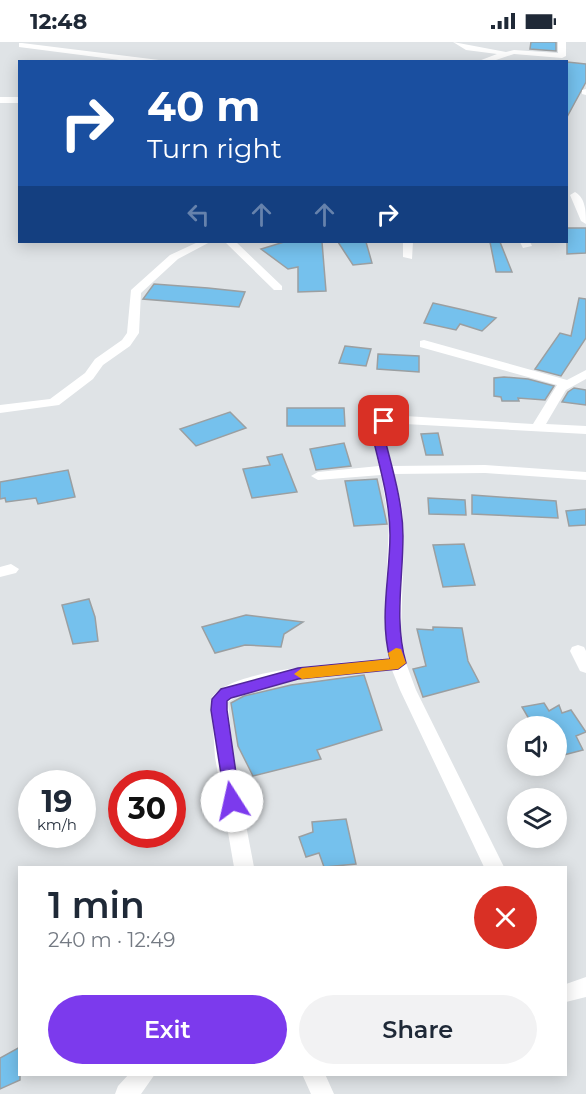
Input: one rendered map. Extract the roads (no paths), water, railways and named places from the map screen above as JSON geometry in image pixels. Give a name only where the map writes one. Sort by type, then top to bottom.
[{"type":"street","points":[[457,42],[469,48],[509,54],[562,56],[562,42]]},
{"type":"street","points":[[22,45],[143,60]]},
{"type":"street","points":[[487,60],[509,54]]},
{"type":"street","points":[[0,100],[18,100]]},
{"type":"street","points":[[576,195],[586,221]]},
{"type":"street","points":[[0,409],[54,402],[89,376],[99,362],[126,343],[133,333],[133,298],[141,284],[174,257],[204,243]]},
{"type":"street","points":[[231,243],[279,288]]},
{"type":"street","points":[[408,243],[408,257]]},
{"type":"street","points":[[424,344],[568,384]]},
{"type":"street","points":[[537,428],[561,388],[586,374]]},
{"type":"street","points":[[494,866],[408,690],[398,663],[392,640],[391,621],[397,534],[376,426],[384,421],[586,430]]},
{"type":"street","points":[[318,476],[386,468],[477,467],[586,476]]},
{"type":"street","points":[[578,651],[586,667]]},
{"type":"street","points":[[244,866],[224,757],[219,699],[226,693],[246,686],[298,674],[398,663]]},
{"type":"street","points":[[567,993],[586,987]]},
{"type":"street","points":[[126,1094],[142,1076]]},
{"type":"street","points":[[314,1076],[323,1094]]}]
